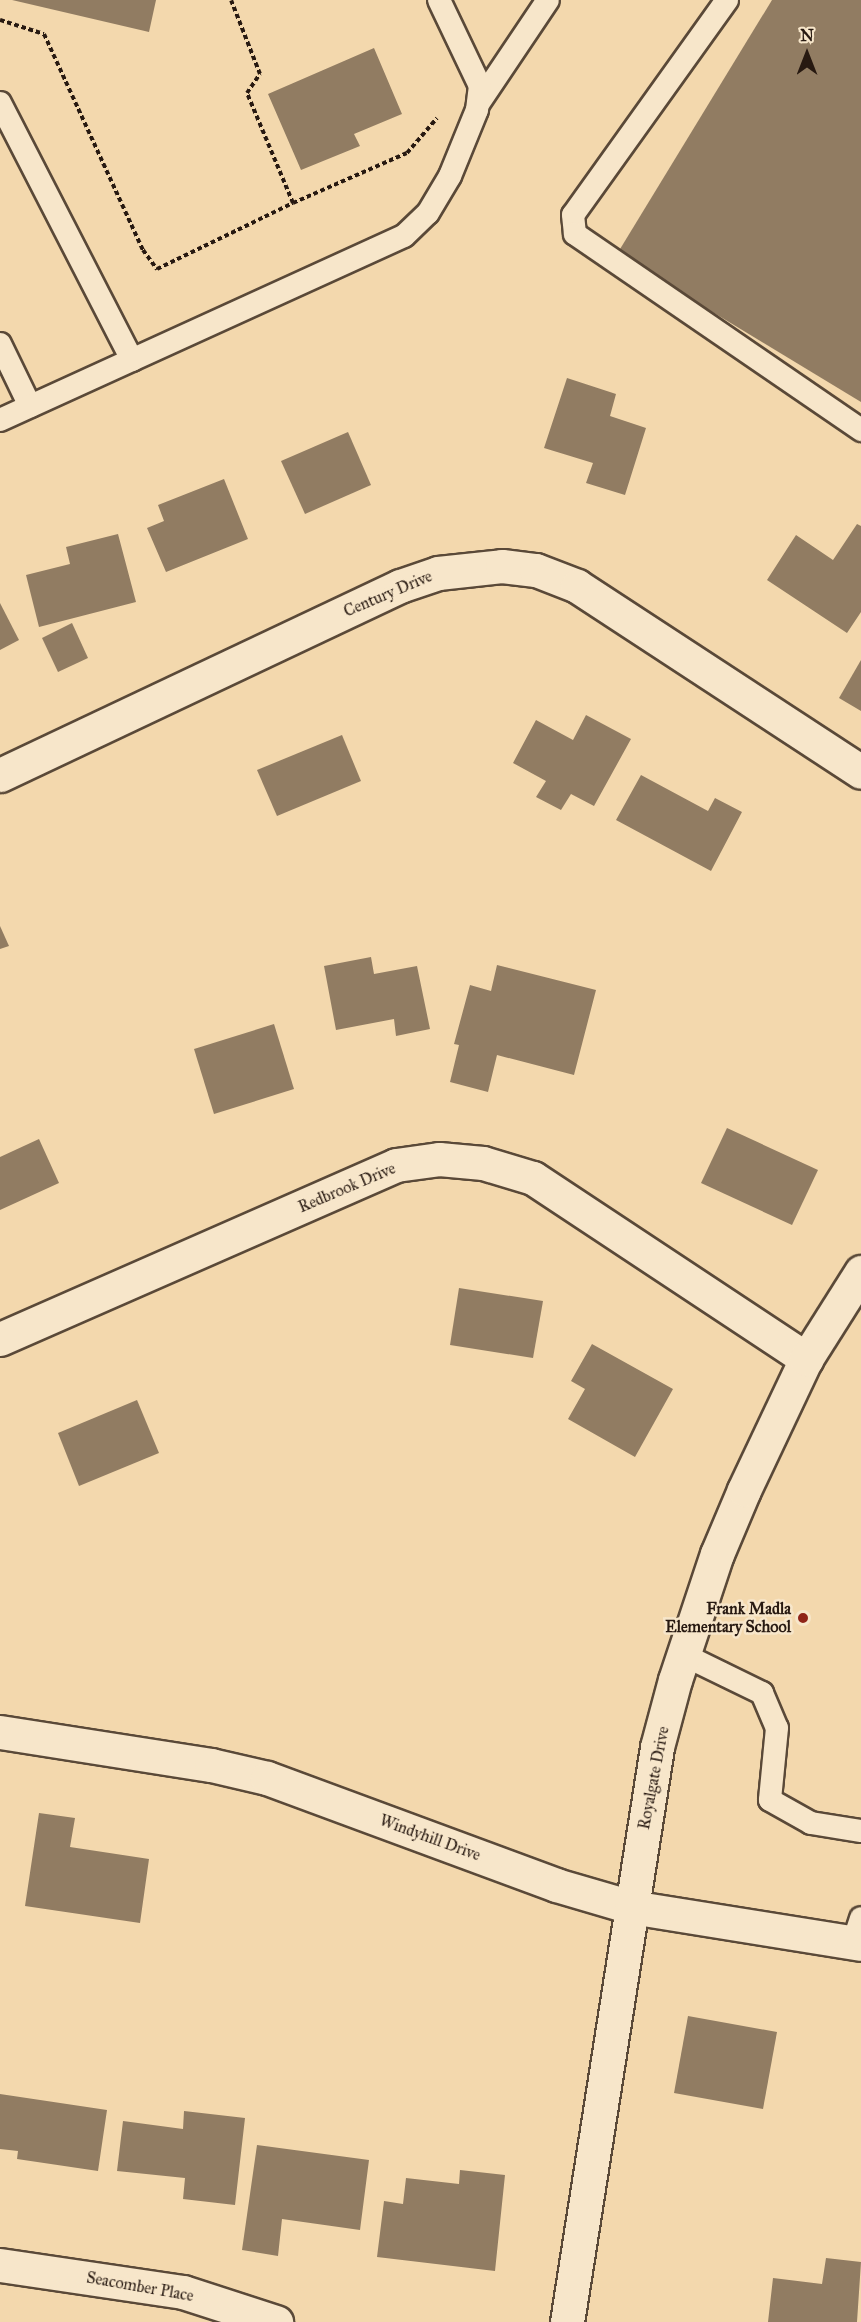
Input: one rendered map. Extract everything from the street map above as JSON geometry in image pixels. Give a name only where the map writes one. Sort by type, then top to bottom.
[{"type":"street","name":"Century Drive","points":[[0,775],[400,586],[438,573],[502,566],[536,570],[577,586],[861,772]]},
{"type":"street","name":"Redbrook Drive","points":[[0,1339],[396,1165],[439,1159],[483,1163],[532,1178],[806,1359]]},
{"type":"street","name":"Royalgate Drive","points":[[567,2322],[657,1747],[684,1655],[722,1543],[806,1359],[861,1272]]},
{"type":"street","name":"Windyhill Drive","points":[[0,1732],[211,1765],[267,1778],[556,1885],[631,1907],[858,1935]]},
{"type":"street","name":"Seacomber Place","points":[[0,2265],[183,2292],[276,2322]]},
{"type":"lane","points":[[0,420],[404,236],[428,213],[450,176],[477,105],[480,86],[439,0]]},
{"type":"lane","points":[[477,105],[548,0]]},
{"type":"lane","points":[[727,0],[573,215],[575,234],[861,430]]},
{"type":"lane","points":[[0,103],[132,360]]},
{"type":"lane","points":[[0,344],[30,406]]},
{"type":"lane","points":[[684,1655],[762,1693],[777,1728],[770,1800],[811,1823],[861,1831]]},
{"type":"path","points":[[231,0],[260,74],[247,93],[293,203]]},
{"type":"path","points":[[0,20],[44,34],[143,250],[157,268],[293,203],[407,153],[475,76]]},
{"type":"building","points":[[12,0],[156,0],[149,32]]},
{"type":"building","points":[[772,0],[861,0],[861,402],[617,254]]},
{"type":"building","points":[[374,48],[402,114],[354,134],[360,146],[301,170],[268,94]]},
{"type":"building","points":[[567,378],[616,394],[610,416],[646,428],[625,495],[586,483],[593,463],[544,448]]},
{"type":"building","points":[[348,432],[371,485],[305,514],[281,461]]},
{"type":"building","points":[[224,479],[248,539],[166,572],[147,528],[164,521],[158,505]]},
{"type":"building","points":[[857,524],[861,526],[861,612],[847,633],[767,580],[796,535],[833,560]]},
{"type":"building","points":[[118,534],[136,602],[39,627],[26,575],[70,564],[66,547]]},
{"type":"building","points":[[0,603],[19,640],[0,650]]},
{"type":"building","points":[[72,623],[88,658],[58,672],[42,638]]},
{"type":"building","points":[[861,660],[861,711],[839,698]]},
{"type":"building","points":[[586,715],[631,739],[594,806],[571,794],[561,810],[536,797],[546,781],[513,763],[536,720],[573,740]]},
{"type":"building","points":[[342,735],[361,781],[277,816],[257,770]]},
{"type":"building","points":[[641,775],[708,811],[715,798],[742,812],[711,871],[616,820]]},
{"type":"building","points":[[0,926],[9,946],[0,949]]},
{"type":"building","points":[[371,957],[374,974],[417,966],[430,1029],[396,1036],[394,1019],[336,1030],[324,966]]},
{"type":"building","points":[[497,965],[596,990],[574,1075],[497,1055],[488,1092],[450,1082],[459,1045],[454,1044],[470,985],[491,991]]},
{"type":"building","points":[[274,1024],[294,1089],[214,1114],[194,1049]]},
{"type":"building","points":[[727,1128],[818,1170],[792,1225],[701,1183]]},
{"type":"building","points":[[39,1139],[59,1183],[0,1210],[0,1157]]},
{"type":"building","points":[[459,1288],[543,1301],[533,1358],[450,1345]]},
{"type":"building","points":[[592,1344],[673,1389],[635,1457],[568,1419],[585,1389],[571,1381]]},
{"type":"building","points":[[137,1400],[159,1453],[79,1486],[58,1433]]},
{"type":"building","points":[[39,1813],[75,1818],[70,1847],[149,1859],[140,1923],[25,1906]]},
{"type":"building","points":[[688,2016],[777,2032],[763,2109],[674,2093]]},
{"type":"building","points":[[0,2094],[107,2110],[98,2171],[17,2159],[18,2151],[0,2149]]},
{"type":"building","points":[[184,2111],[245,2118],[235,2205],[183,2199],[185,2178],[117,2171],[123,2121],[183,2129]]},
{"type":"building","points":[[257,2145],[369,2160],[360,2230],[282,2219],[278,2256],[242,2250]]},
{"type":"building","points":[[460,2170],[505,2175],[495,2271],[377,2257],[384,2201],[403,2204],[406,2178],[459,2184]]},
{"type":"building","points":[[826,2258],[861,2262],[857,2322],[768,2322],[773,2278],[822,2284]]},
{"type":"place","name":"Frank Madla Elementary School","points":[[803,1618]]}]
